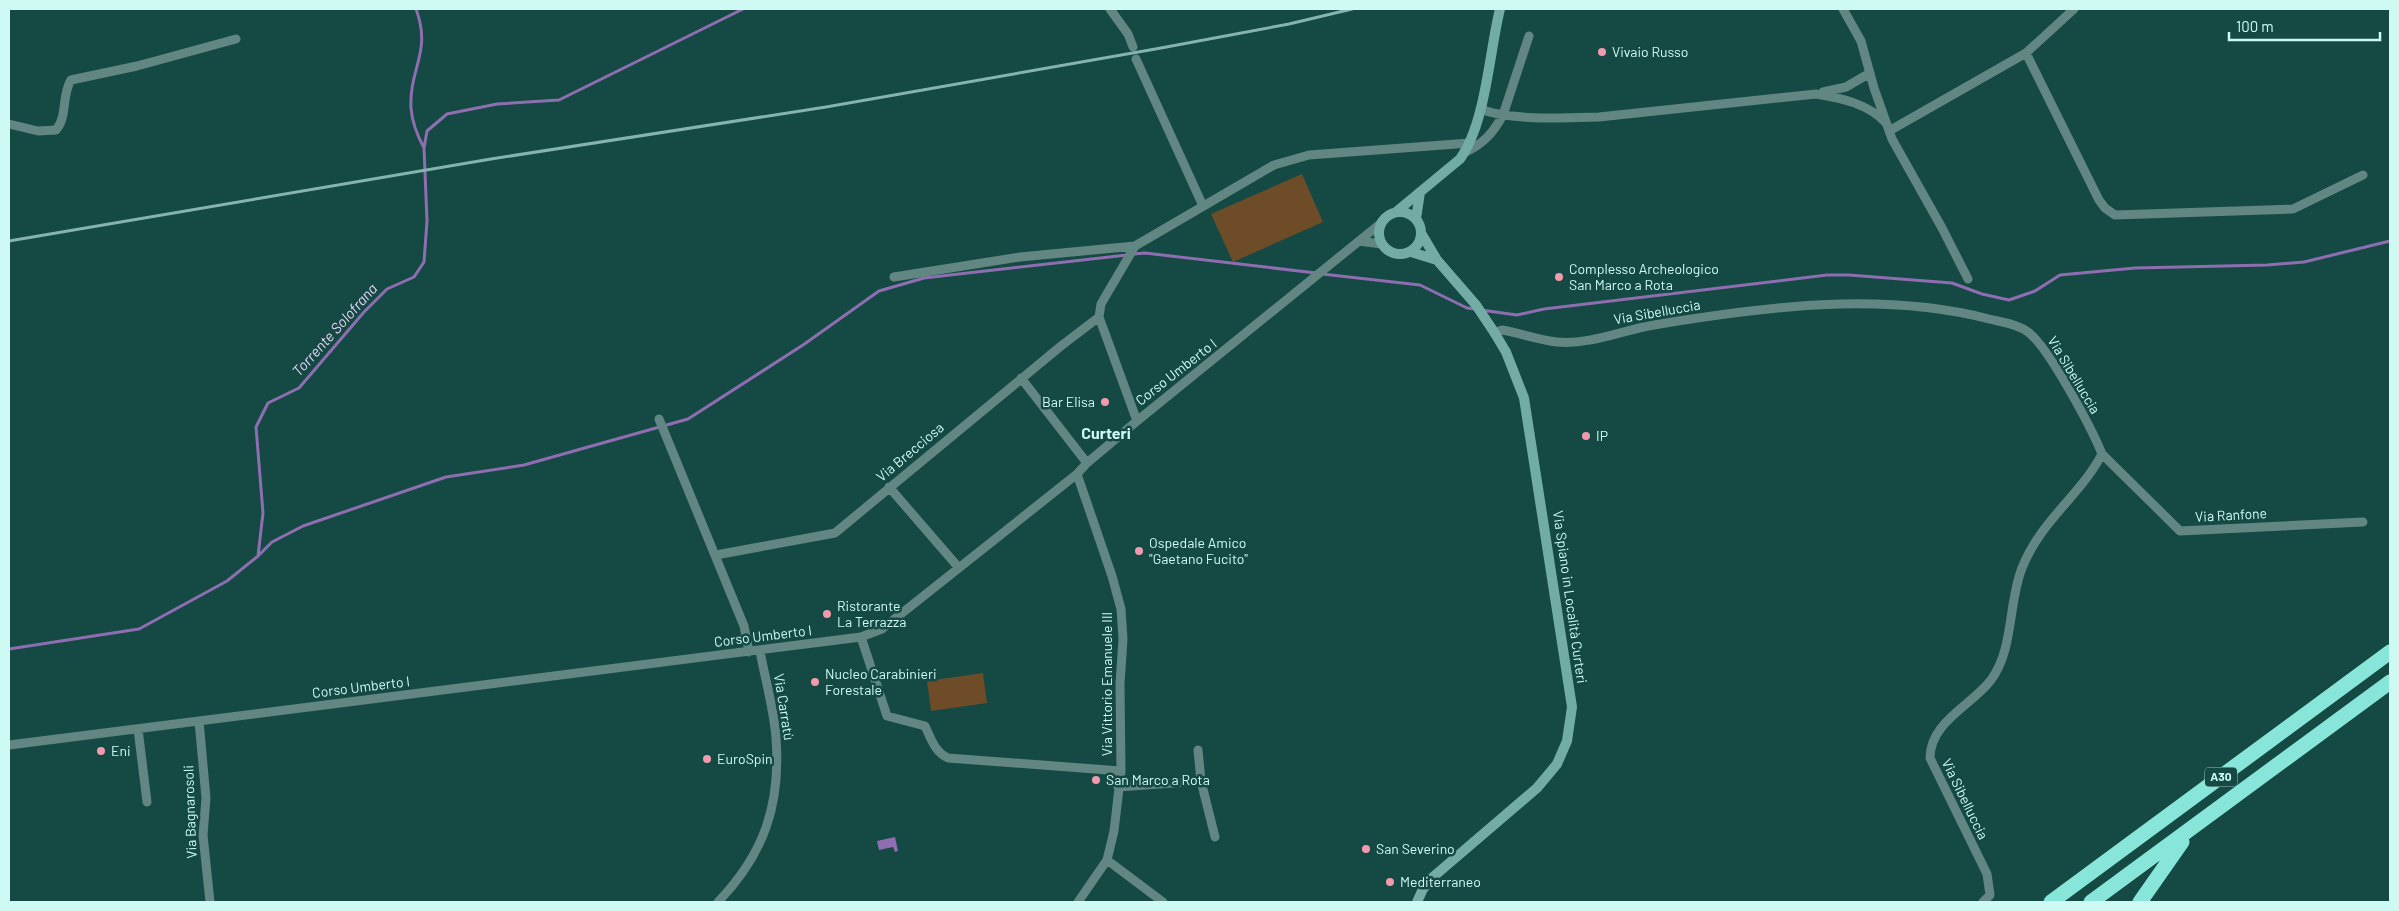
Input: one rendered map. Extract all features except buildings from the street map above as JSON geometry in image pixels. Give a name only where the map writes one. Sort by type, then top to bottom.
[{"type":"highway","name":"A30","points":[[2051,902],[2390,652]]},
{"type":"highway","name":"A30","points":[[2091,902],[2390,682]]},
{"type":"highway","points":[[2140,902],[2190,831]]},
{"type":"main road","points":[[1437,260],[1411,252],[1397,255],[1385,249],[1381,244],[1378,230],[1384,218],[1396,212],[1460,159],[1468,147],[1480,109],[1500,9]]},
{"type":"main road","points":[[1411,252],[1420,240],[1422,233],[1416,219],[1420,192]]},
{"type":"main road","points":[[1396,212],[1403,212],[1416,219]]},
{"type":"main road","name":"Via Spiano in Località Curteri","points":[[1417,902],[1433,877],[1537,788],[1557,764],[1567,741],[1572,707],[1524,398],[1506,352],[1476,306],[1437,260],[1422,233]]},
{"type":"street","points":[[1110,9],[1128,34],[1133,46]]},
{"type":"street","points":[[1843,9],[1862,41],[1870,73],[1888,127],[1968,279]]},
{"type":"street","points":[[1888,127],[2026,53],[2074,9]]},
{"type":"street","points":[[1137,421],[1099,317],[1101,304],[1133,249],[1203,206],[1274,166],[1309,155],[1468,147],[1482,144],[1494,131],[1503,115],[1529,36]]},
{"type":"street","points":[[9,124],[38,131],[56,130],[63,122],[66,88],[70,80],[138,66],[236,39]]},
{"type":"street","points":[[2026,53],[2099,200],[2104,208],[2115,215],[2293,209],[2363,175]]},
{"type":"street","points":[[1136,59],[1203,206]]},
{"type":"street","points":[[1480,109],[1503,115],[1574,118],[1599,117],[1816,94],[1846,87],[1870,73]]},
{"type":"street","points":[[1816,94],[1839,97],[1876,112],[1888,127]]},
{"type":"street","name":"Corso Umberto I","points":[[9,745],[749,652],[860,637],[882,629],[1077,474],[1086,463],[1380,224]]},
{"type":"street","points":[[1359,241],[1381,244]]},
{"type":"street","points":[[894,277],[1020,257],[1133,249]]},
{"type":"street","name":"Via Sibelluccia","points":[[1494,333],[1502,330],[1557,342],[1578,341],[1696,319],[1827,306],[1911,306],[1962,312],[2027,330],[2036,339],[2059,374],[2102,454],[2095,468],[2036,537],[2021,569],[2001,663],[1990,681],[1947,721],[1930,744],[1930,758],[1987,874],[1990,895],[1983,902]]},
{"type":"street","name":"Via Brecciosa","points":[[716,554],[835,533],[1021,378],[1099,317]]},
{"type":"street","points":[[1021,378],[1086,463]]},
{"type":"street","points":[[659,419],[744,626],[749,652]]},
{"type":"street","name":"Via Ranfone","points":[[2102,454],[2180,531],[2363,522]]},
{"type":"street","name":"Via Vittorio Emanuele III","points":[[1077,474],[1112,576],[1121,609],[1123,640],[1120,684],[1121,771],[1114,831],[1107,860]]},
{"type":"street","points":[[889,487],[959,568]]},
{"type":"street","points":[[860,637],[887,716],[924,726],[938,752],[943,756],[948,758],[1121,771]]},
{"type":"street","name":"Via Carratù","points":[[718,902],[756,855],[770,817],[777,773],[776,737],[760,650]]},
{"type":"street","name":"Via Bagnarosoli","points":[[199,721],[206,798],[203,836],[210,902]]},
{"type":"street","points":[[138,729],[147,802]]},
{"type":"street","points":[[1198,750],[1201,781],[1215,837]]},
{"type":"street","points":[[1118,787],[1201,781]]},
{"type":"street","points":[[1078,902],[1107,860],[1164,902]]},
{"type":"shaded area","points":[[1302,174],[1323,222],[1233,262],[1211,214]]},
{"type":"shaded area","points":[[983,673],[987,703],[931,711],[927,681]]},
{"type":"shaded area","points":[[895,837],[898,851],[895,852],[893,847],[879,850],[877,841]]},
{"type":"waterway","points":[[416,9],[422,37],[411,94],[411,108],[415,128],[424,148]]},
{"type":"waterway","name":"Torrente Solofrana","points":[[9,649],[139,629],[227,581],[258,556],[263,513],[256,427],[268,403],[299,388],[364,312],[387,289],[414,277],[424,262],[427,221],[424,148],[427,131],[447,114],[497,104],[559,100],[743,9]]},
{"type":"waterway","points":[[1481,310],[1517,315],[1544,309],[1827,275],[1952,283],[1982,294],[2009,300],[2035,291],[2060,275],[2135,268],[2267,265],[2304,262],[2390,241]]},
{"type":"waterway","points":[[1134,254],[1145,253],[1316,273]]},
{"type":"waterway","points":[[258,556],[272,542],[303,526],[446,477],[524,465],[688,419],[803,345],[879,291],[924,278],[1127,255]]},
{"type":"waterway","points":[[1322,274],[1420,285],[1467,308],[1475,309]]},
{"type":"railway","points":[[9,241],[491,159],[826,107],[1161,48],[1289,24],[1352,9]]},
{"type":"place","name":"Vivaio Russo","points":[[1602,52]]},
{"type":"place","name":"Complesso Archeologico San Marco a Rota","points":[[1559,277]]},
{"type":"place","name":"Bar Elisa","points":[[1105,402]]},
{"type":"place","name":"IP","points":[[1586,436]]},
{"type":"place","name":"Ospedale Amico \"Gaetano Fucito\"","points":[[1139,551]]},
{"type":"place","name":"Ristorante La Terrazza","points":[[827,614]]},
{"type":"place","name":"Nucleo Carabinieri Forestale","points":[[815,682]]},
{"type":"place","name":"Eni","points":[[101,751]]},
{"type":"place","name":"EuroSpin","points":[[707,759]]},
{"type":"place","name":"San Marco a Rota","points":[[1096,780]]},
{"type":"place","name":"San Severino","points":[[1366,849]]},
{"type":"place","name":"Mediterraneo","points":[[1390,882]]},
{"type":"district","name":"Curteri","points":[[1106,433]]}]
